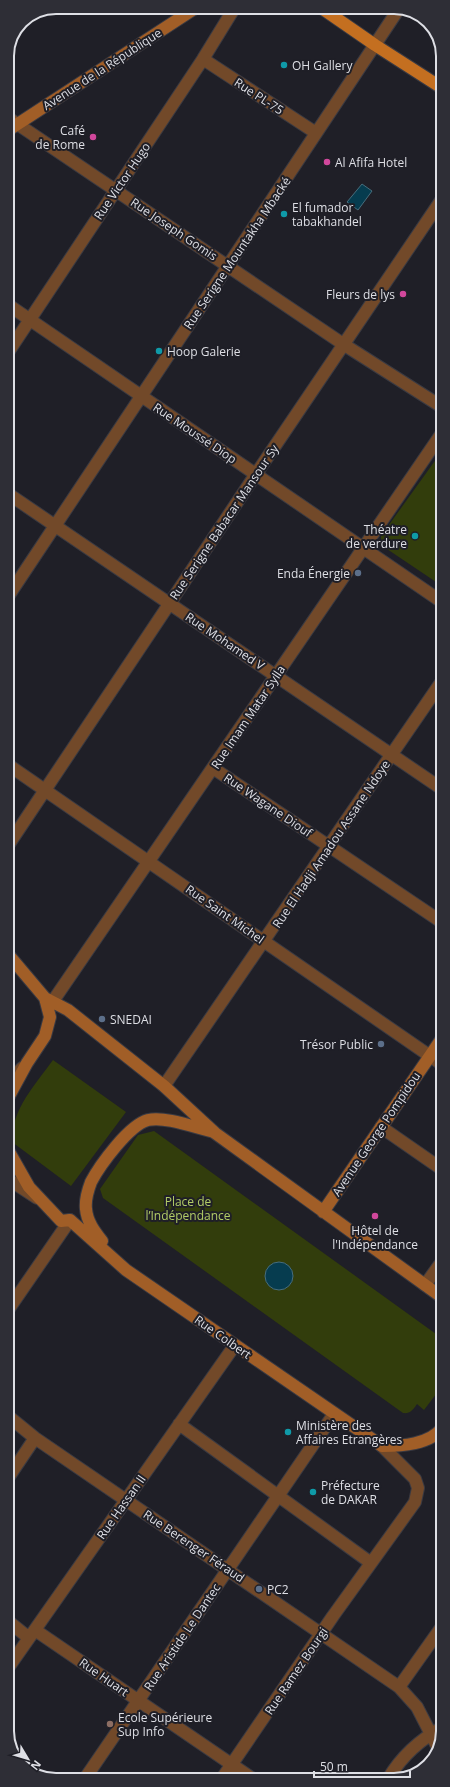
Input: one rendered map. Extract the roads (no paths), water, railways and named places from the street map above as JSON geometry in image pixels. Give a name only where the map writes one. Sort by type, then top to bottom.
[{"type":"main road","points":[[330,14],[436,84]]},
{"type":"street","name":"Avenue de la République","points":[[14,127],[186,14]]},
{"type":"street","name":"Rue Victor Hugo","points":[[14,344],[203,59],[231,14]]},
{"type":"street","name":"Rue Serigne Mountakha Mbacké","points":[[14,588],[395,14]]},
{"type":"street","name":"Rue PL-75","points":[[203,59],[316,133]]},
{"type":"street","name":"Rue Joseph Gomis","points":[[14,121],[343,344],[436,403]]},
{"type":"street","name":"Rue Serigne Babacar Mansour Sy","points":[[14,836],[343,344],[436,208]]},
{"type":"street","name":"Rue Moussé Diop","points":[[14,309],[436,598]]},
{"type":"street","name":"Rue Imam Matar Sylla","points":[[49,1000],[149,862],[436,442]]},
{"type":"street","name":"Rue Mohamed V","points":[[14,498],[436,785]]},
{"type":"street","name":"Rue El Hadji Amadou Assane Ndoye","points":[[164,1086],[436,690]]},
{"type":"street","name":"Rue Wagane Diouf","points":[[213,768],[436,918]]},
{"type":"street","name":"Rue Saint Michel","points":[[14,769],[436,1060]]},
{"type":"street","points":[[14,960],[49,1000],[68,1010],[164,1086],[215,1132],[436,1293]]},
{"type":"street","points":[[14,1087],[27,1063],[45,1036],[50,1017],[49,1000]]},
{"type":"street","name":"Avenue George Pompidou","points":[[323,1212],[436,1047]]},
{"type":"street","points":[[14,1077],[27,1063]]},
{"type":"street","points":[[126,1270],[95,1233],[89,1222],[86,1209],[87,1196],[96,1175],[122,1138],[138,1124],[148,1120],[162,1119],[215,1132]]},
{"type":"street","points":[[381,1127],[436,1165]]},
{"type":"street","points":[[14,1160],[29,1186],[40,1200]]},
{"type":"street","points":[[14,1183],[40,1200]]},
{"type":"street","name":"Rue Colbert","points":[[40,1200],[61,1221],[70,1220],[126,1270],[382,1446]]},
{"type":"street","points":[[14,1301],[70,1220]]},
{"type":"street","points":[[425,1285],[436,1270]]},
{"type":"street","name":"Rue Hassan ll","points":[[14,1660],[235,1345]]},
{"type":"street","name":"Rue Aristide Le Dantec","points":[[89,1773],[334,1414]]},
{"type":"street","name":"Rue Berenger Féraud","points":[[14,1421],[35,1438],[399,1687],[418,1707],[435,1741]]},
{"type":"street","points":[[179,1424],[371,1563]]},
{"type":"street","points":[[382,1446],[401,1446],[417,1442],[436,1432]]},
{"type":"street","points":[[14,1469],[35,1438]]},
{"type":"street","name":"Rue Ramez Bourgi","points":[[226,1773],[321,1634],[415,1502],[418,1488],[415,1479],[382,1446]]},
{"type":"street","name":"Rue Huart","points":[[14,1624],[138,1701],[244,1773]]},
{"type":"street","points":[[399,1687],[436,1636]]},
{"type":"street","points":[[393,1773],[407,1754],[431,1733],[436,1730]]},
{"type":"water","points":[[362,184],[372,191],[358,210],[347,202]]},
{"type":"water","points":[[279,1262],[289,1266],[293,1276],[289,1286],[279,1290],[269,1286],[265,1276],[269,1266]]},
{"type":"place","name":"OH Gallery","points":[[284,65]]},
{"type":"place","name":"Café de Rome","points":[[93,137]]},
{"type":"place","name":"Al Afifa Hotel","points":[[327,162]]},
{"type":"place","name":"El fumador tabakhandel","points":[[284,214]]},
{"type":"place","name":"Fleurs de lys","points":[[403,294]]},
{"type":"place","name":"Hoop Galerie","points":[[159,351]]},
{"type":"place","name":"Théatre de verdure","points":[[415,536]]},
{"type":"place","name":"Enda Énergie","points":[[358,573]]},
{"type":"place","name":"SNEDAI","points":[[102,1019]]},
{"type":"place","name":"Trésor Public","points":[[381,1044]]},
{"type":"place","name":"Hôtel de l'Indépendance","points":[[375,1216]]},
{"type":"place","name":"Ministère des Affaires Etrangères","points":[[288,1432]]},
{"type":"place","name":"Préfecture de DAKAR","points":[[313,1492]]},
{"type":"place","name":"PC2","points":[[259,1589]]},
{"type":"place","name":"Ecole Supérieure Sup Info","points":[[110,1724]]},
{"type":"park label","name":"Place de l’Indépendance","points":[[188,1208]]}]
